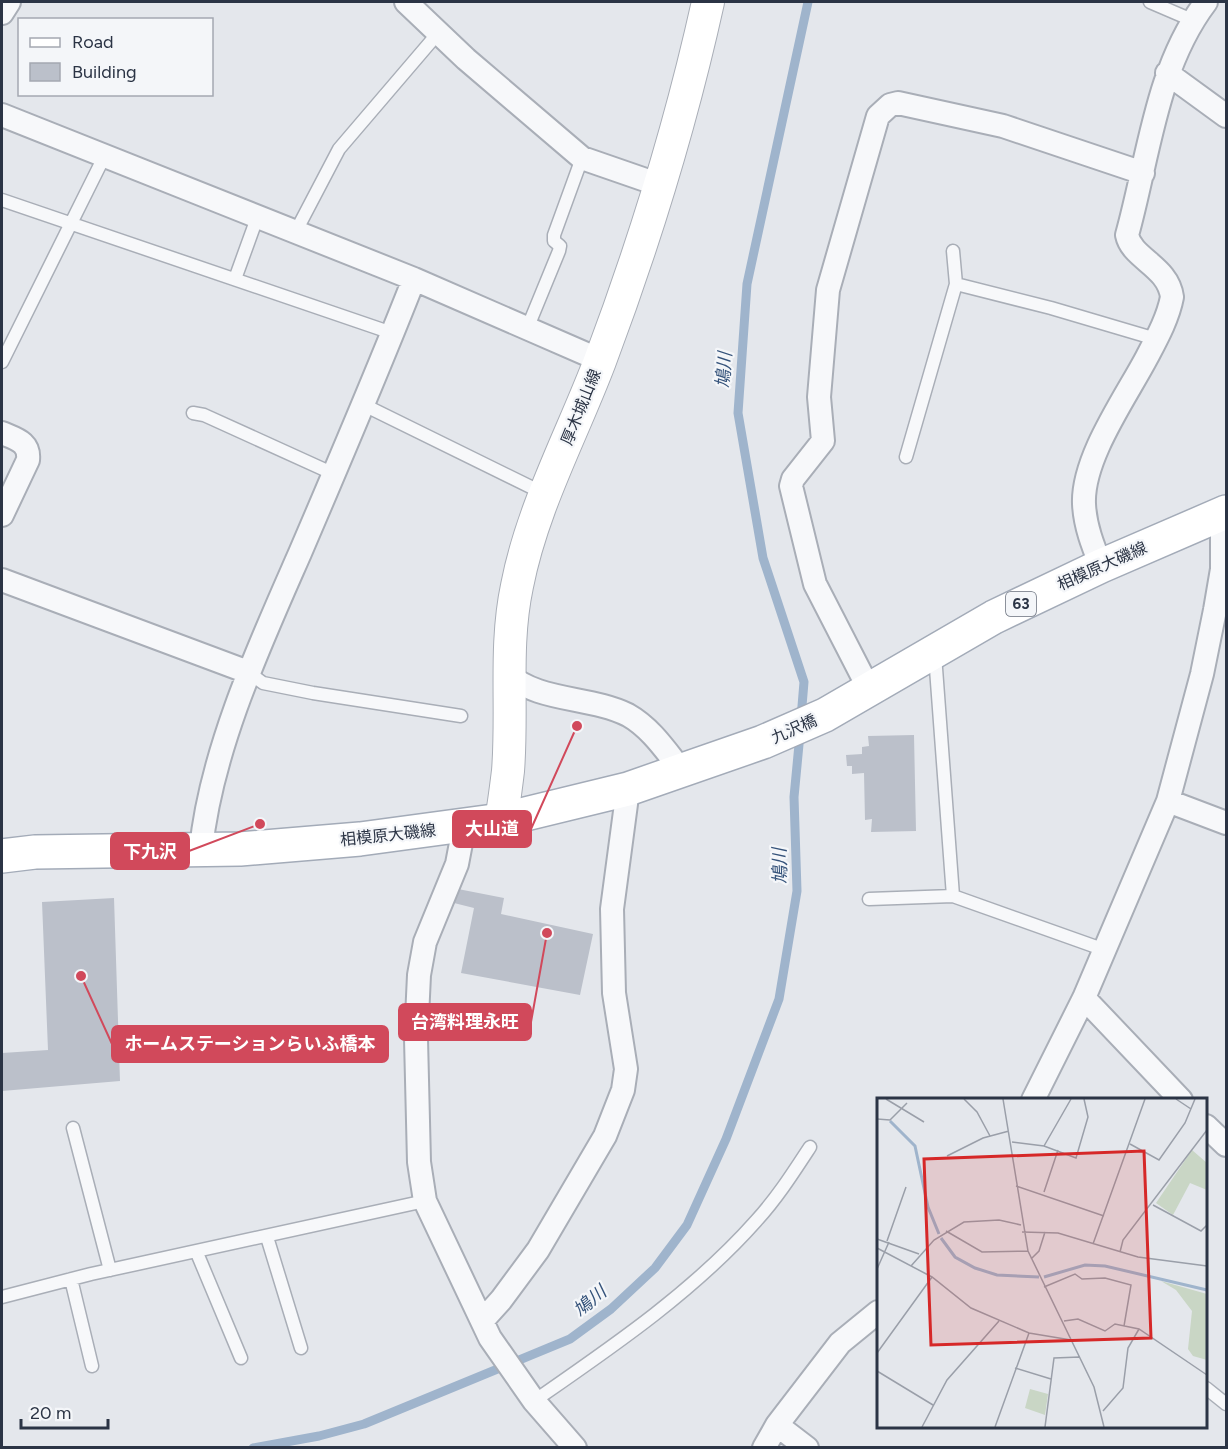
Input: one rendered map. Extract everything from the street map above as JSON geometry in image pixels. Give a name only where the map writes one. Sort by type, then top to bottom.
[{"type":"main road","name":"厚木城山線","points":[[501,820],[508,770],[507,673],[510,629],[517,584],[546,495],[600,360],[660,185],[693,67],[708,2]]},
{"type":"main road","name":"相模原大磯線","points":[[825,715],[870,691],[994,617],[1101,566],[1224,512]]},
{"type":"main road","name":"九沢橋","points":[[764,742],[825,715]]},
{"type":"main road","name":"相模原大磯線","points":[[2,856],[35,852],[278,846],[460,827],[501,820],[628,789],[764,742]]},
{"type":"street","points":[[2,13],[9,2]]},
{"type":"street","points":[[406,2],[582,158],[660,185]]},
{"type":"street","points":[[1101,566],[1085,517],[1084,501],[1089,475],[1096,453],[1156,339],[1170,305],[1171,291],[1164,276],[1132,246],[1128,235],[1167,73],[1192,20],[1206,2]]},
{"type":"street","points":[[1167,73],[1227,116]]},
{"type":"street","points":[[870,691],[815,584],[791,486],[793,479],[823,441],[819,397],[828,290],[878,116],[890,105],[898,103],[1003,126],[1143,173]]},
{"type":"street","points":[[2,115],[104,158],[414,279],[600,360]]},
{"type":"street","points":[[201,849],[212,787],[248,672],[364,405],[414,279]]},
{"type":"street","points":[[2,433],[24,442],[29,451],[28,460],[2,515]]},
{"type":"street","points":[[1034,1098],[1084,998],[1167,801],[1202,674],[1215,610],[1222,569],[1224,512]]},
{"type":"street","points":[[2,580],[248,672]]},
{"type":"street","points":[[507,673],[531,690],[594,702],[629,716],[651,733],[682,771]]},
{"type":"street","points":[[486,1330],[501,1300],[538,1250],[605,1136],[623,1090],[626,1069],[614,993],[612,909],[628,789]]},
{"type":"street","points":[[1167,801],[1227,822]]},
{"type":"street","points":[[460,827],[461,843],[457,864],[425,942],[418,992],[419,1162],[425,1201],[486,1330],[519,1382],[575,1448]]},
{"type":"street","points":[[1084,998],[1179,1098]]},
{"type":"street","points":[[1207,1128],[1227,1145]]},
{"type":"street","points":[[764,1448],[777,1425],[840,1343],[877,1314]]},
{"type":"street","points":[[777,1425],[807,1448]]},
{"type":"lane","points":[[1150,2],[1192,20]]},
{"type":"lane","points":[[295,233],[339,149],[439,32]]},
{"type":"lane","points":[[2,362],[104,158]]},
{"type":"lane","points":[[527,329],[559,251],[560,246],[554,241],[554,235],[582,158]]},
{"type":"lane","points":[[2,200],[392,333]]},
{"type":"lane","points":[[235,279],[257,218]]},
{"type":"lane","points":[[906,457],[957,284],[953,251]]},
{"type":"lane","points":[[957,284],[1051,308],[1156,339]]},
{"type":"lane","points":[[364,405],[546,495]]},
{"type":"lane","points":[[193,413],[204,415],[334,474]]},
{"type":"lane","points":[[935,653],[953,896]]},
{"type":"lane","points":[[248,672],[262,683],[460,716]]},
{"type":"lane","points":[[869,899],[953,896],[1105,950]]},
{"type":"lane","points":[[73,1128],[110,1270]]},
{"type":"lane","points":[[534,1401],[636,1329],[736,1242],[778,1194],[810,1147]]},
{"type":"lane","points":[[2,1297],[110,1270],[197,1253],[425,1201]]},
{"type":"lane","points":[[267,1237],[301,1348]]},
{"type":"lane","points":[[197,1253],[241,1358]]},
{"type":"lane","points":[[71,1279],[92,1366]]},
{"type":"lane","points":[[1207,1389],[1227,1404]]},
{"type":"building","points":[[914,735],[916,831],[871,832],[872,819],[865,820],[864,773],[852,774],[852,766],[847,766],[846,755],[862,754],[862,747],[869,746],[868,736]]},
{"type":"building","points":[[458,889],[504,898],[501,914],[593,934],[580,995],[461,973],[474,908],[454,903]]},
{"type":"building","points":[[114,898],[120,1081],[2,1091],[2,1053],[48,1050],[42,902]]},
{"type":"waterway","name":"鳩川","points":[[801,718],[804,682],[763,558],[738,413],[747,284],[808,2]]},
{"type":"waterway","name":"鳩川","points":[[253,1448],[319,1436],[364,1424],[570,1339],[611,1309],[655,1268],[687,1225],[726,1139],[779,999],[797,891],[794,797],[800,734]]},
{"type":"place","name":"大山道","points":[[577,726]]},
{"type":"place","name":"下九沢","points":[[260,824]]},
{"type":"place","name":"台湾料理永旺","points":[[547,933]]},
{"type":"place","name":"ホームステーションらいふ橋本","points":[[81,976]]}]
